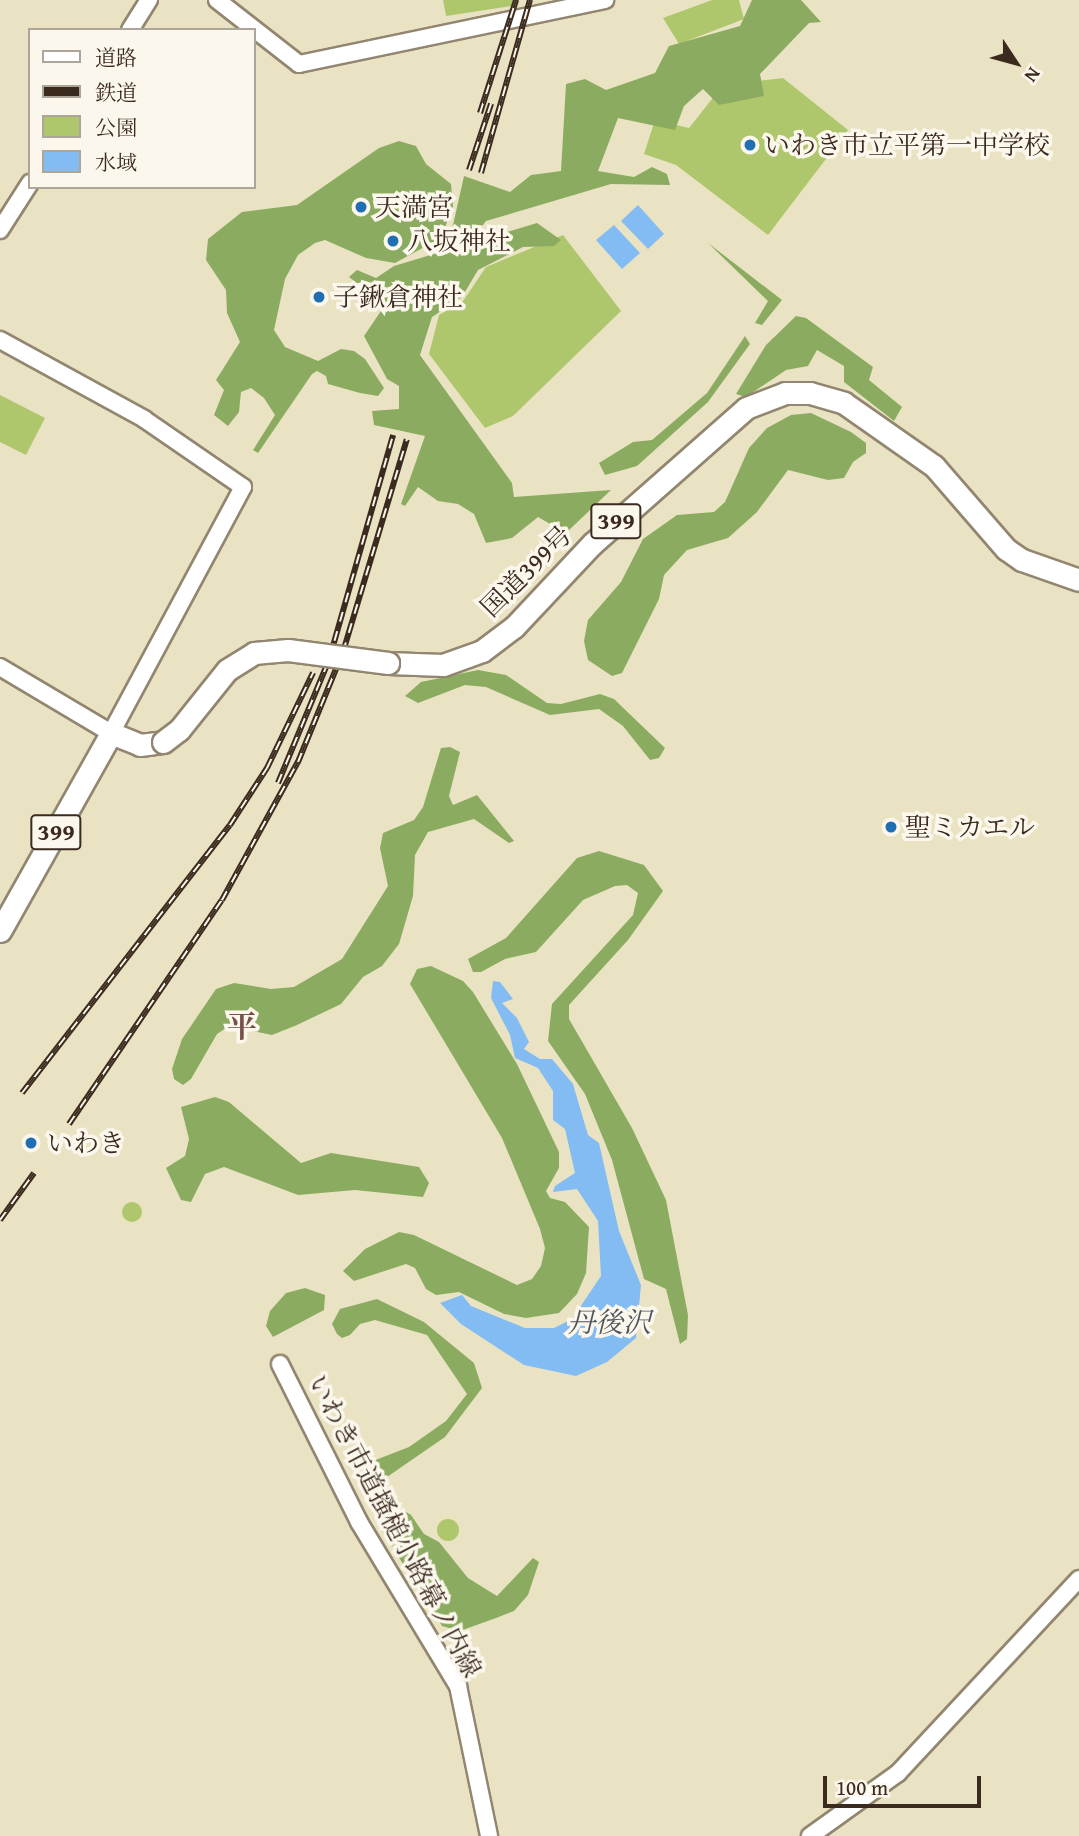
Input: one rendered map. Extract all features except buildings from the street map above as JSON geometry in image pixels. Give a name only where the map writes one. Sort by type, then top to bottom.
[{"type":"highway","name":"国道399号","points":[[111,733],[140,745],[163,743],[179,730],[227,670],[254,653],[288,650],[388,663],[443,665],[482,651],[514,627],[622,516],[746,408],[785,393],[822,395],[844,403],[934,466],[1006,549],[1022,560],[1079,580]]},
{"type":"highway","name":"399","points":[[0,931],[111,733]]},
{"type":"street","points":[[131,28],[149,0]]},
{"type":"street","points":[[218,0],[253,28]]},
{"type":"street","points":[[256,30],[299,64],[605,0]]},
{"type":"street","points":[[0,230],[28,186]]},
{"type":"street","points":[[0,340],[145,419],[243,487],[111,733],[0,667]]},
{"type":"street","name":"いわき市道搔槌小路幕ノ内線","points":[[280,1364],[359,1522],[458,1686],[489,1836]]},
{"type":"street","points":[[810,1836],[898,1773],[1079,1579]]},
{"type":"green space","points":[[443,0],[513,0],[512,6],[446,16]]},
{"type":"green space","points":[[712,0],[739,0],[744,19],[679,44],[663,18]]},
{"type":"green space","points":[[752,0],[801,0],[821,22],[809,23],[760,74],[764,96],[719,105],[703,89],[684,106],[675,130],[618,118],[598,171],[634,177],[652,167],[667,174],[670,185],[611,184],[486,221],[476,234],[440,250],[453,225],[464,176],[510,192],[531,175],[561,171],[566,84],[585,79],[606,90],[655,73],[669,46],[740,26]]},
{"type":"green space","name":"いわき市立平第一中学校","points":[[783,78],[848,130],[768,235],[676,165],[644,154],[655,120],[689,128],[723,85]]},
{"type":"green space","points":[[399,141],[416,146],[426,164],[451,184],[453,206],[441,238],[395,263],[366,258],[325,240],[315,243],[298,255],[285,279],[274,330],[285,347],[318,361],[341,349],[354,351],[365,359],[384,388],[378,396],[360,393],[328,384],[326,376],[317,371],[312,374],[258,453],[253,450],[275,415],[264,398],[251,388],[241,392],[239,412],[228,426],[214,415],[224,390],[216,380],[240,342],[227,313],[226,290],[206,260],[208,239],[242,212],[297,205],[379,148]]},
{"type":"green space","points":[[537,223],[561,240],[554,246],[523,247],[478,270],[462,297],[432,317],[420,355],[512,483],[514,497],[611,490],[566,533],[538,517],[512,538],[486,543],[474,514],[458,504],[438,501],[418,487],[405,506],[401,504],[425,436],[374,425],[372,411],[399,409],[399,386],[387,379],[364,336],[385,305],[349,277],[357,270],[376,278],[394,266]]},
{"type":"green space","points":[[563,235],[621,311],[513,416],[485,428],[429,354],[439,315],[463,301],[486,267]]},
{"type":"green space","points":[[708,243],[782,300],[762,325],[755,323],[768,301]]},
{"type":"green space","points":[[796,316],[806,318],[873,367],[869,380],[902,407],[894,421],[844,382],[844,366],[817,350],[808,366],[786,370],[746,397],[736,394],[766,345]]},
{"type":"green space","points":[[745,336],[750,344],[708,402],[637,466],[605,475],[599,463],[633,442],[652,440],[707,393]]},
{"type":"green space","points":[[0,395],[45,418],[26,455],[0,442]]},
{"type":"green space","points":[[811,413],[851,432],[866,443],[866,453],[853,462],[844,478],[828,480],[788,470],[757,512],[728,538],[687,550],[664,575],[659,599],[622,673],[612,676],[588,660],[584,641],[588,620],[621,582],[643,539],[677,515],[714,512],[725,502],[749,448],[767,428],[791,415]]},
{"type":"green space","points":[[478,670],[506,675],[547,703],[561,704],[600,694],[614,699],[665,748],[659,758],[650,760],[623,726],[599,709],[550,715],[486,687],[465,685],[418,703],[405,696],[421,682]]},
{"type":"green space","points":[[450,747],[460,752],[449,796],[453,805],[477,795],[514,841],[509,843],[474,819],[428,832],[415,855],[413,896],[399,944],[382,966],[363,977],[341,1004],[272,1035],[229,1026],[217,1034],[191,1079],[183,1085],[174,1079],[172,1069],[182,1039],[216,989],[234,983],[271,989],[294,987],[342,959],[388,886],[380,848],[383,833],[414,820],[423,807],[441,748]]},
{"type":"green space","points":[[599,851],[644,865],[663,891],[628,940],[569,1005],[569,1019],[632,1128],[666,1200],[688,1315],[687,1339],[680,1344],[666,1289],[644,1279],[612,1160],[585,1094],[548,1041],[552,1004],[633,915],[638,893],[627,885],[615,886],[583,900],[536,952],[505,959],[481,972],[473,972],[468,959],[506,938],[577,858]]},
{"type":"green space","points":[[431,966],[463,981],[473,992],[517,1064],[559,1152],[559,1168],[546,1191],[550,1198],[565,1202],[589,1227],[586,1273],[577,1294],[559,1313],[526,1318],[504,1314],[459,1292],[436,1295],[426,1289],[415,1268],[406,1264],[354,1281],[343,1271],[365,1249],[399,1232],[414,1235],[517,1285],[532,1279],[541,1266],[545,1248],[540,1229],[502,1138],[410,984],[417,969]]},
{"type":"green space","points":[[215,1097],[229,1102],[301,1163],[331,1153],[419,1167],[429,1183],[423,1197],[355,1190],[298,1195],[224,1167],[205,1174],[191,1202],[181,1200],[166,1168],[185,1156],[189,1139],[181,1107]]},
{"type":"green space","points":[[132,1202],[139,1205],[142,1212],[139,1219],[132,1222],[125,1219],[122,1212],[125,1205]]},
{"type":"green space","points":[[305,1288],[325,1295],[324,1310],[273,1337],[266,1326],[270,1311],[286,1293]]},
{"type":"green space","points":[[377,1299],[424,1322],[474,1363],[482,1388],[445,1437],[387,1477],[374,1473],[373,1461],[409,1447],[446,1421],[467,1394],[427,1335],[375,1320],[360,1324],[350,1335],[342,1338],[337,1334],[332,1324],[340,1309]]},
{"type":"green space","points":[[398,1507],[411,1515],[424,1534],[439,1542],[468,1578],[497,1596],[533,1558],[539,1562],[528,1595],[514,1611],[460,1631],[442,1626],[381,1529],[379,1520]]},
{"type":"green space","points":[[448,1519],[458,1526],[459,1530],[452,1540],[448,1541],[438,1534],[437,1530],[444,1520]]},
{"type":"water","points":[[638,205],[664,234],[648,249],[621,221]]},
{"type":"water","points":[[614,225],[640,253],[622,269],[596,240]]},
{"type":"water","name":"丹後沢","points":[[493,981],[500,982],[513,999],[502,1003],[517,1018],[529,1042],[524,1049],[540,1059],[552,1059],[573,1084],[588,1135],[599,1143],[619,1231],[641,1285],[636,1338],[607,1362],[576,1376],[524,1365],[461,1324],[440,1303],[462,1295],[471,1306],[525,1328],[554,1328],[572,1319],[601,1276],[598,1221],[577,1189],[553,1192],[555,1186],[575,1173],[565,1129],[553,1120],[553,1091],[538,1068],[515,1058],[510,1035],[491,998]]},
{"type":"railway","points":[[480,113],[516,0]]},
{"type":"railway","points":[[481,173],[530,0]]},
{"type":"railway","points":[[469,170],[491,104]]},
{"type":"railway","points":[[278,783],[329,660],[393,435]]},
{"type":"railway","points":[[69,1124],[222,900],[298,762],[343,652],[407,439]]},
{"type":"railway","points":[[22,1093],[230,825],[267,768],[313,673]]},
{"type":"railway","points":[[0,1220],[34,1173]]},
{"type":"place","name":"いわき市立平第一中学校","points":[[750,145]]},
{"type":"place","name":"天満宮","points":[[361,207]]},
{"type":"place","name":"八坂神社","points":[[393,241]]},
{"type":"place","name":"子鍬倉神社","points":[[319,297]]},
{"type":"place","name":"聖ミカエル","points":[[891,827]]},
{"type":"place","name":"いわき","points":[[31,1143]]},
{"type":"district","name":"平","points":[[242,1026]]}]
